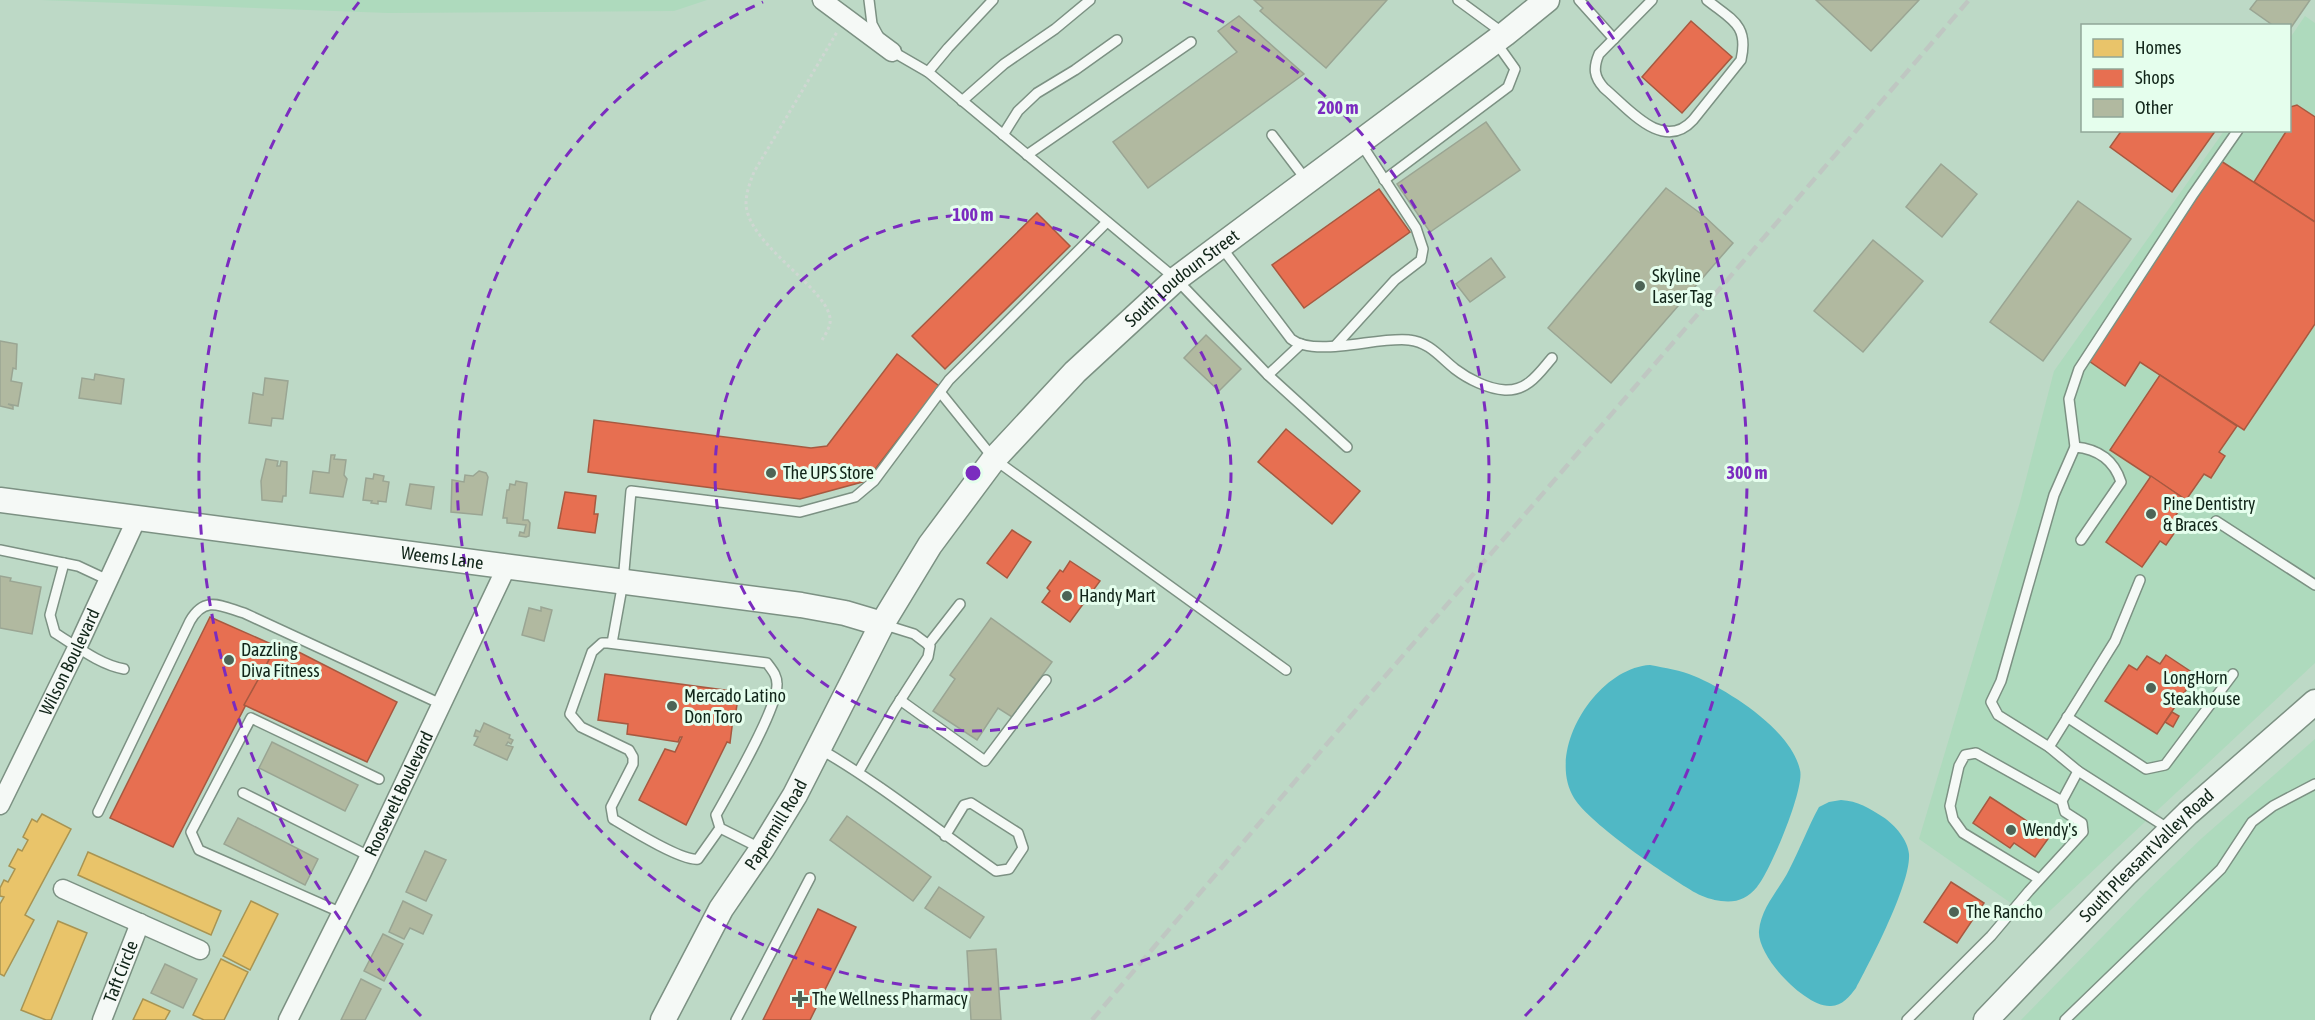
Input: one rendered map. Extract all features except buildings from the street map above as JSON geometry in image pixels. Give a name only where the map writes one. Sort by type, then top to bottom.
[{"type":"main road","name":"South Loudoun Street","points":[[882,624],[930,546],[994,459],[1075,372],[1176,279],[1500,38],[1547,0]]},
{"type":"main road","name":"Weems Lane","points":[[0,500],[801,605],[845,613],[882,624]]},
{"type":"main road","name":"Papermill Road","points":[[663,1020],[721,909],[795,795],[882,624]]},
{"type":"main road","name":"South Pleasant Valley Road","points":[[1986,1020],[2171,830],[2315,702]]},
{"type":"street","points":[[822,0],[892,52]]},
{"type":"street","name":"Wilson Boulevard","points":[[0,805],[78,648],[137,518]]},
{"type":"street","name":"Roosevelt Boulevard","points":[[288,1020],[342,913],[507,566]]},
{"type":"street","name":"Taft Circle","points":[[63,889],[200,950]]},
{"type":"street","name":"Taft Circle","points":[[102,1020],[140,923]]},
{"type":"lane","points":[[869,0],[872,24],[878,36],[892,52],[928,72],[1176,279],[1268,375],[1347,447]]},
{"type":"lane","points":[[928,72],[993,0]]},
{"type":"lane","points":[[962,101],[1004,64],[1055,29],[1090,0]]},
{"type":"lane","points":[[1384,180],[1443,138],[1508,87],[1515,69],[1500,38],[1458,0]]},
{"type":"lane","points":[[1579,0],[1614,39]]},
{"type":"lane","points":[[1652,0],[1599,54],[1594,73],[1598,81],[1653,129],[1677,132],[1686,128],[1741,60],[1743,36],[1739,28],[1707,0]]},
{"type":"lane","points":[[1002,135],[1018,111],[1036,93],[1075,70],[1117,40]]},
{"type":"lane","points":[[1027,155],[1191,42]]},
{"type":"lane","points":[[2171,830],[2078,771],[2049,747],[1998,715],[1991,702],[2001,681],[2054,495],[2075,447],[2069,399],[2079,369],[2237,132]]},
{"type":"lane","points":[[1272,135],[1307,181]]},
{"type":"lane","points":[[1335,346],[1395,280],[1423,258],[1421,241],[1416,228],[1360,142]]},
{"type":"lane","points":[[612,643],[623,582],[631,491],[800,512],[855,497],[874,481],[949,380],[1107,222]]},
{"type":"lane","points":[[1220,246],[1291,339],[1301,344],[1335,346],[1395,339],[1415,341],[1431,348],[1464,374],[1490,387],[1505,390],[1520,388],[1530,383],[1552,358]]},
{"type":"lane","points":[[1268,375],[1301,344]]},
{"type":"lane","points":[[940,392],[994,459],[1286,670]]},
{"type":"lane","points":[[2075,447],[2088,448],[2108,458],[2118,472],[2121,482],[2081,540]]},
{"type":"lane","points":[[2216,521],[2315,585]]},
{"type":"lane","points":[[0,550],[78,566],[108,580]]},
{"type":"lane","points":[[64,563],[50,615],[55,633],[116,668],[124,669]]},
{"type":"lane","points":[[2049,747],[2115,641],[2140,580]]},
{"type":"lane","points":[[98,812],[190,621],[197,610],[207,605],[215,604],[244,614],[441,704]]},
{"type":"lane","points":[[928,645],[960,604]]},
{"type":"lane","points":[[859,771],[928,657],[930,646],[914,634],[882,624]]},
{"type":"lane","points":[[720,828],[698,859],[694,860],[681,856],[613,819],[611,807],[633,764],[633,757],[629,750],[577,724],[570,714],[592,651],[602,643],[767,663],[776,676],[778,686],[769,714],[716,815],[720,828],[762,849]]},
{"type":"lane","points":[[2067,717],[2146,769],[2165,765],[2233,674]]},
{"type":"lane","points":[[900,700],[985,761],[1046,680]]},
{"type":"lane","points":[[342,913],[199,850],[191,832],[251,718],[380,779]]},
{"type":"lane","points":[[819,748],[859,771],[945,836],[996,871],[1010,868],[1023,848],[1018,833],[971,803],[964,805],[945,836]]},
{"type":"lane","points":[[2039,879],[1963,833],[1953,819],[1950,806],[1959,766],[1965,755],[1976,753],[2062,801]]},
{"type":"lane","points":[[1906,1020],[1991,936],[2039,879],[2084,832],[2082,823],[2065,812],[2062,801],[2078,771]]},
{"type":"lane","points":[[2065,1020],[2216,875],[2232,855],[2252,822],[2273,806],[2315,784]]},
{"type":"lane","points":[[243,793],[369,856]]},
{"type":"lane","points":[[736,1020],[810,878]]},
{"type":"path","points":[[822,340],[831,322],[827,306],[768,245],[755,228],[746,205],[747,193],[754,172],[845,17]]},
{"type":"shaded area","points":[[40,0],[707,0],[674,11],[388,13]]},
{"type":"shaded area","points":[[2305,16],[2315,23],[2315,663],[2038,922],[1919,839],[2020,502],[2054,371],[2223,132],[2291,132],[2291,37]]},
{"type":"shaded area","points":[[2315,739],[2315,1020],[2021,1020],[2202,838]]},
{"type":"water","points":[[1650,665],[1689,674],[1741,702],[1772,727],[1785,741],[1800,770],[1800,780],[1792,811],[1770,865],[1757,887],[1741,899],[1715,900],[1683,885],[1612,835],[1596,822],[1574,798],[1567,779],[1566,757],[1571,736],[1581,715],[1595,696],[1612,680],[1630,670]]},
{"type":"water","points":[[1841,800],[1863,806],[1888,820],[1903,838],[1909,854],[1904,883],[1897,902],[1863,975],[1848,997],[1839,1004],[1831,1006],[1809,999],[1785,979],[1766,954],[1760,942],[1759,931],[1763,914],[1789,870],[1819,807]]},
{"type":"railway","points":[[1092,1020],[1343,725],[1969,0]]},
{"type":"place","name":"Skyline Laser Tag","points":[[1640,286]]},
{"type":"place","name":"The UPS Store","points":[[771,473]]},
{"type":"place","name":"Pine Dentistry & Braces","points":[[2151,514]]},
{"type":"place","name":"Handy Mart","points":[[1067,596]]},
{"type":"place","name":"Dazzling Diva Fitness","points":[[229,660]]},
{"type":"place","name":"LongHorn Steakhouse","points":[[2151,688]]},
{"type":"place","name":"Mercado Latino Don Toro","points":[[672,706]]},
{"type":"place","name":"Wendy's","points":[[2011,830]]},
{"type":"place","name":"The Rancho","points":[[1954,912]]},
{"type":"place","name":"The Wellness Pharmacy","points":[[800,999]]}]
